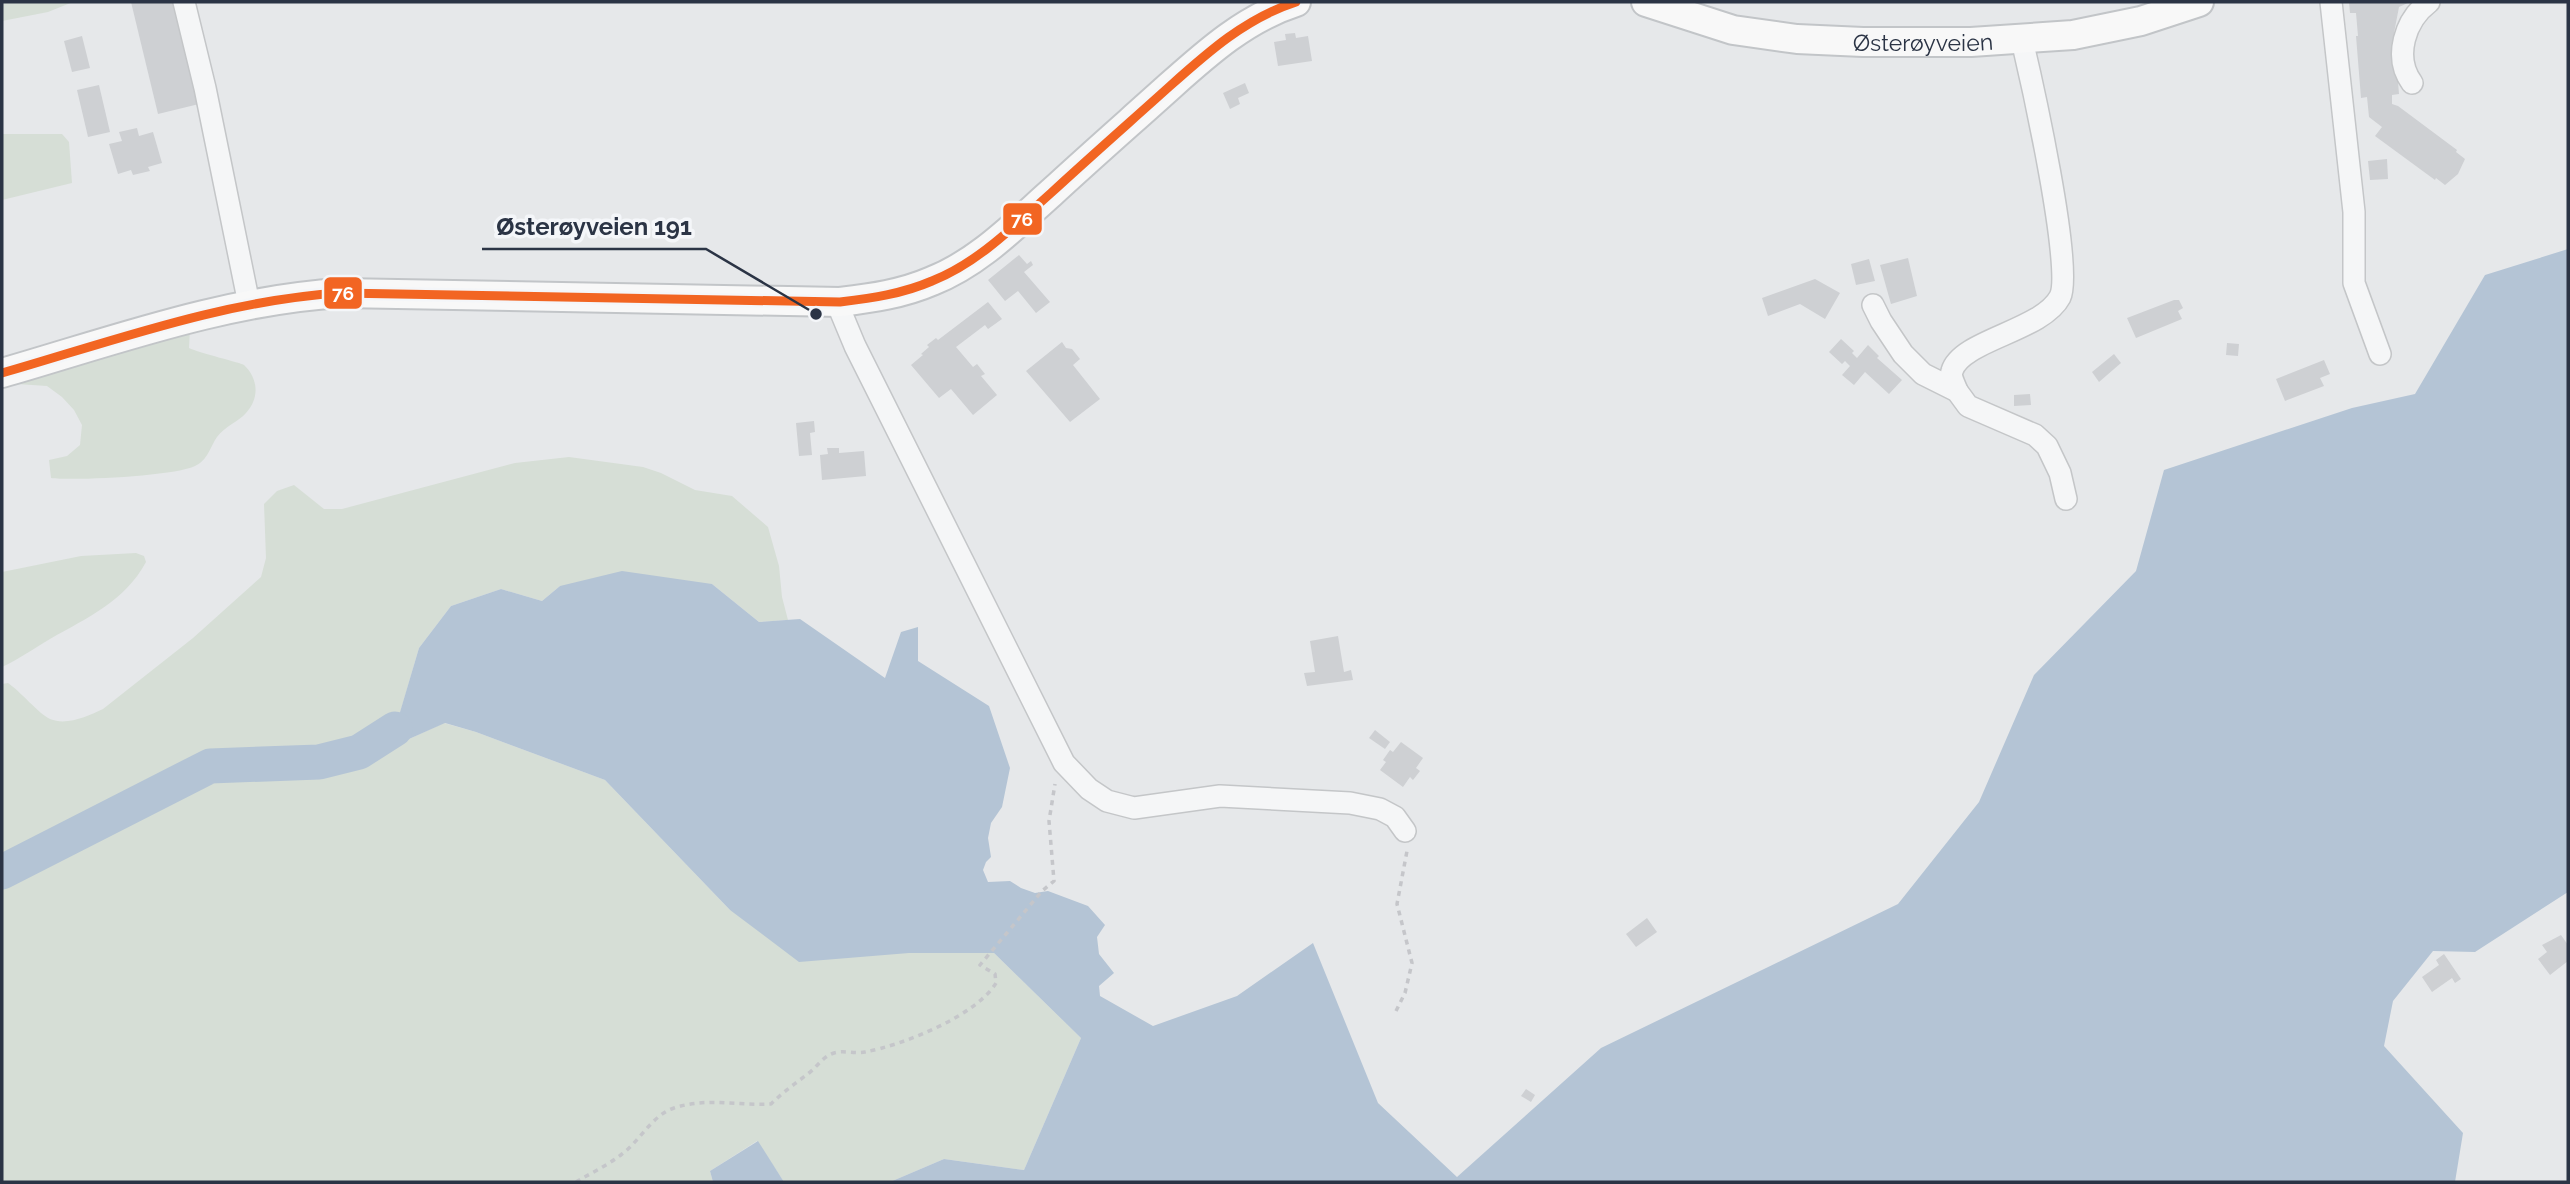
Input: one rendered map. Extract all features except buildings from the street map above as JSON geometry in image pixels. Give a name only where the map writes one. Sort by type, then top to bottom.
[{"type":"main road","points":[[2,373],[249,304],[299,296],[341,293],[840,302],[906,291],[934,281],[963,264],[1017,223],[1190,68],[1233,33],[1276,8],[1296,2]]},
{"type":"main road","name":"Østerøyveien","points":[[1646,2],[1733,30],[1797,39],[1863,42],[2022,40],[2108,29],[2199,2]]},
{"type":"lane","points":[[184,2],[208,99],[249,304]]},
{"type":"lane","points":[[2331,2],[2354,212],[2354,283],[2380,355]]},
{"type":"lane","points":[[2412,83],[2406,74],[2403,54],[2405,36],[2416,14],[2429,2]]},
{"type":"lane","points":[[2022,40],[2045,149],[2061,250],[2064,281],[2061,296],[2045,313],[2030,323],[1978,347],[1962,358],[1951,374],[1957,391],[1968,406],[2035,435],[2047,446],[2060,473],[2066,499]]},
{"type":"lane","points":[[840,302],[840,310],[855,346],[1064,763],[1090,789],[1107,802],[1134,808],[1220,796],[1350,803],[1380,809],[1395,817],[1405,831]]},
{"type":"lane","points":[[1873,304],[1903,354],[1923,374],[1957,391]]},
{"type":"path","points":[[576,1182],[624,1153],[657,1119],[672,1108],[726,1101],[752,1105],[771,1104],[812,1071],[822,1059],[836,1052],[862,1053],[901,1043],[968,1012],[996,983],[995,974],[980,965],[1042,891],[1054,881],[1049,821],[1055,783],[1064,763]]},
{"type":"path","points":[[1396,1011],[1405,993],[1412,963],[1397,904],[1406,859],[1405,831]]},
{"type":"shaded area","points":[[2,2],[73,2],[48,12],[2,21]]},
{"type":"shaded area","points":[[2,134],[62,134],[69,142],[72,183],[2,200]]},
{"type":"shaded area","points":[[190,329],[189,348],[244,365],[249,370],[256,388],[251,407],[220,433],[203,460],[184,470],[167,473],[102,478],[51,478],[49,460],[67,456],[80,445],[82,425],[74,410],[47,386],[17,384]]},
{"type":"shaded area","points":[[569,457],[643,467],[695,490],[732,496],[768,527],[779,566],[782,597],[788,620],[759,622],[712,584],[560,586],[542,601],[501,589],[451,606],[419,648],[395,730],[409,739],[444,723],[476,732],[605,780],[730,910],[909,953],[994,953],[1081,1038],[1024,1170],[944,1159],[890,1182],[784,1182],[757,1141],[710,1171],[713,1182],[2,1182],[2,684],[8,683],[46,716],[57,721],[77,719],[103,709],[193,638],[261,577],[266,558],[264,504],[277,491],[294,485],[324,509],[342,509],[515,463]]},
{"type":"shaded area","points":[[136,553],[144,556],[146,562],[116,598],[91,616],[2,667],[2,572],[81,556]]},
{"type":"water","points":[[2568,249],[2568,892],[2475,952],[2433,951],[2393,1001],[2384,1046],[2463,1133],[2455,1182],[890,1182],[944,1159],[1024,1170],[1081,1038],[994,953],[909,953],[799,962],[730,910],[605,780],[445,723],[409,739],[395,729],[419,648],[451,606],[501,589],[542,601],[560,586],[622,571],[712,584],[759,622],[800,619],[885,678],[901,632],[918,627],[918,661],[989,706],[1010,768],[1002,807],[991,823],[988,838],[991,857],[983,870],[988,882],[1010,881],[1035,893],[1048,891],[1088,906],[1105,925],[1097,937],[1099,954],[1114,973],[1099,986],[1100,996],[1153,1026],[1237,996],[1313,943],[1378,1103],[1457,1177],[1601,1048],[1898,904],[1979,802],[2034,675],[2136,571],[2164,470],[2352,408],[2415,394],[2485,275]]},
{"type":"water","points":[[758,1141],[784,1182],[713,1182],[710,1171]]},
{"type":"waterway","points":[[2,872],[210,766],[319,762],[359,752],[395,729]]},
{"type":"transit line","name":"76","points":[[2,373],[127,335],[212,313],[298,297],[341,293],[840,302],[909,289],[949,273],[980,254],[1213,49],[1261,17],[1296,2]]},
{"type":"place","name":"Østerøyveien 191","points":[[816,314]]}]
